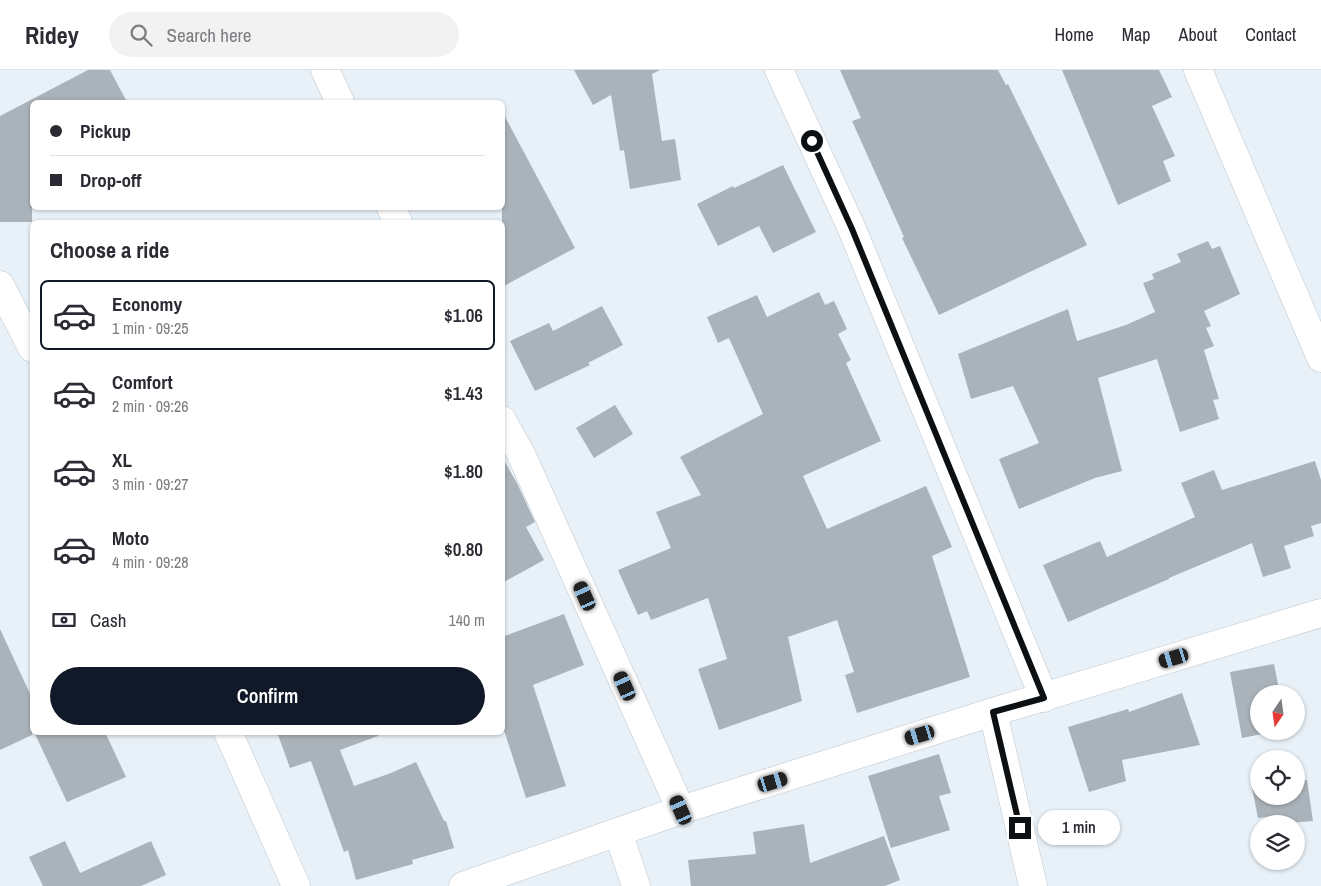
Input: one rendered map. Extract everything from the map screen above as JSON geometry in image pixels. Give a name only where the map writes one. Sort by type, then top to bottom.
[{"type":"street","points":[[325,70],[339,100]]},
{"type":"street","points":[[779,70],[852,229],[1044,698]]},
{"type":"street","points":[[1198,70],[1321,358]]},
{"type":"street","points":[[0,285],[30,344]]},
{"type":"street","points":[[505,425],[521,454],[681,810]]},
{"type":"street","points":[[463,886],[681,810],[993,712],[1321,613]]},
{"type":"street","points":[[993,712],[1033,886]]},
{"type":"street","points":[[229,735],[296,886]]},
{"type":"street","points":[[618,832],[636,886]]},
{"type":"building","points":[[88,70],[110,70],[126,100],[31,100]]},
{"type":"building","points":[[574,70],[660,70],[652,74],[662,141],[675,139],[681,180],[630,189],[624,150],[620,151],[611,95],[593,105]]},
{"type":"building","points":[[840,70],[998,70],[1006,85],[1008,84],[1087,245],[939,315],[902,238],[904,237],[852,121],[861,118]]},
{"type":"building","points":[[1062,70],[1159,70],[1172,97],[1152,106],[1175,156],[1163,161],[1171,181],[1118,205]]},
{"type":"building","points":[[30,100],[30,210],[32,210],[32,220],[30,222],[0,222],[0,116]]},
{"type":"building","points":[[505,117],[575,248],[505,285],[505,220],[502,220],[502,210],[505,210]]},
{"type":"building","points":[[783,165],[816,232],[773,253],[759,226],[718,246],[697,204],[733,186],[734,188]]},
{"type":"building","points":[[1208,241],[1212,249],[1220,246],[1240,294],[1204,311],[1211,326],[1206,328],[1214,346],[1204,350],[1219,399],[1213,400],[1219,419],[1180,432],[1157,359],[1098,378],[1122,471],[1095,478],[1019,509],[999,459],[1039,443],[1013,386],[971,399],[958,354],[1068,309],[1077,341],[1126,325],[1155,312],[1143,283],[1154,279],[1152,274],[1181,262],[1177,254]]},
{"type":"building","points":[[819,292],[825,305],[834,301],[847,329],[838,334],[851,360],[846,363],[881,441],[803,476],[827,529],[926,486],[952,547],[932,556],[970,677],[857,713],[845,675],[854,672],[837,620],[788,637],[802,701],[719,730],[698,669],[727,659],[708,598],[651,620],[647,611],[638,615],[618,570],[671,548],[656,512],[701,495],[680,457],[763,414],[729,338],[718,343],[707,317],[757,295],[767,317]]},
{"type":"building","points":[[602,306],[623,345],[588,363],[590,365],[535,391],[510,341],[549,323],[553,331]]},
{"type":"building","points":[[615,405],[633,434],[594,458],[576,428]]},
{"type":"building","points":[[1315,461],[1321,480],[1321,523],[1311,526],[1314,536],[1284,546],[1291,568],[1263,577],[1252,543],[1068,622],[1043,565],[1100,541],[1107,557],[1195,517],[1181,483],[1214,470],[1222,490]]},
{"type":"building","points":[[505,462],[535,522],[526,527],[544,560],[505,581]]},
{"type":"building","points":[[564,614],[584,665],[533,685],[566,786],[526,798],[505,733],[505,636]]},
{"type":"building","points":[[0,629],[30,694],[30,735],[32,735],[0,750]]},
{"type":"building","points":[[1274,664],[1278,685],[1250,685],[1250,736],[1242,738],[1230,672]]},
{"type":"building","points":[[1182,693],[1200,745],[1122,760],[1126,781],[1089,792],[1068,727],[1128,709],[1129,712]]},
{"type":"building","points":[[35,735],[106,735],[126,777],[67,802]]},
{"type":"building","points":[[278,735],[378,735],[340,750],[354,786],[416,762],[444,821],[446,821],[454,848],[412,860],[413,864],[356,880],[348,850],[344,852],[311,761],[290,768]]},
{"type":"building","points":[[939,754],[951,793],[939,796],[950,830],[891,848],[868,776]]},
{"type":"building","points":[[1305,780],[1307,780],[1313,821],[1305,822],[1305,815],[1257,815],[1255,805],[1305,805]]},
{"type":"building","points":[[804,824],[810,863],[884,836],[900,880],[885,886],[691,886],[688,860],[756,854],[753,832]]},
{"type":"building","points":[[65,841],[80,873],[151,841],[166,875],[141,886],[43,886],[29,857]]},
{"type":"route","points":[[812,141],[852,229],[1044,698],[993,712],[1020,828]]}]
